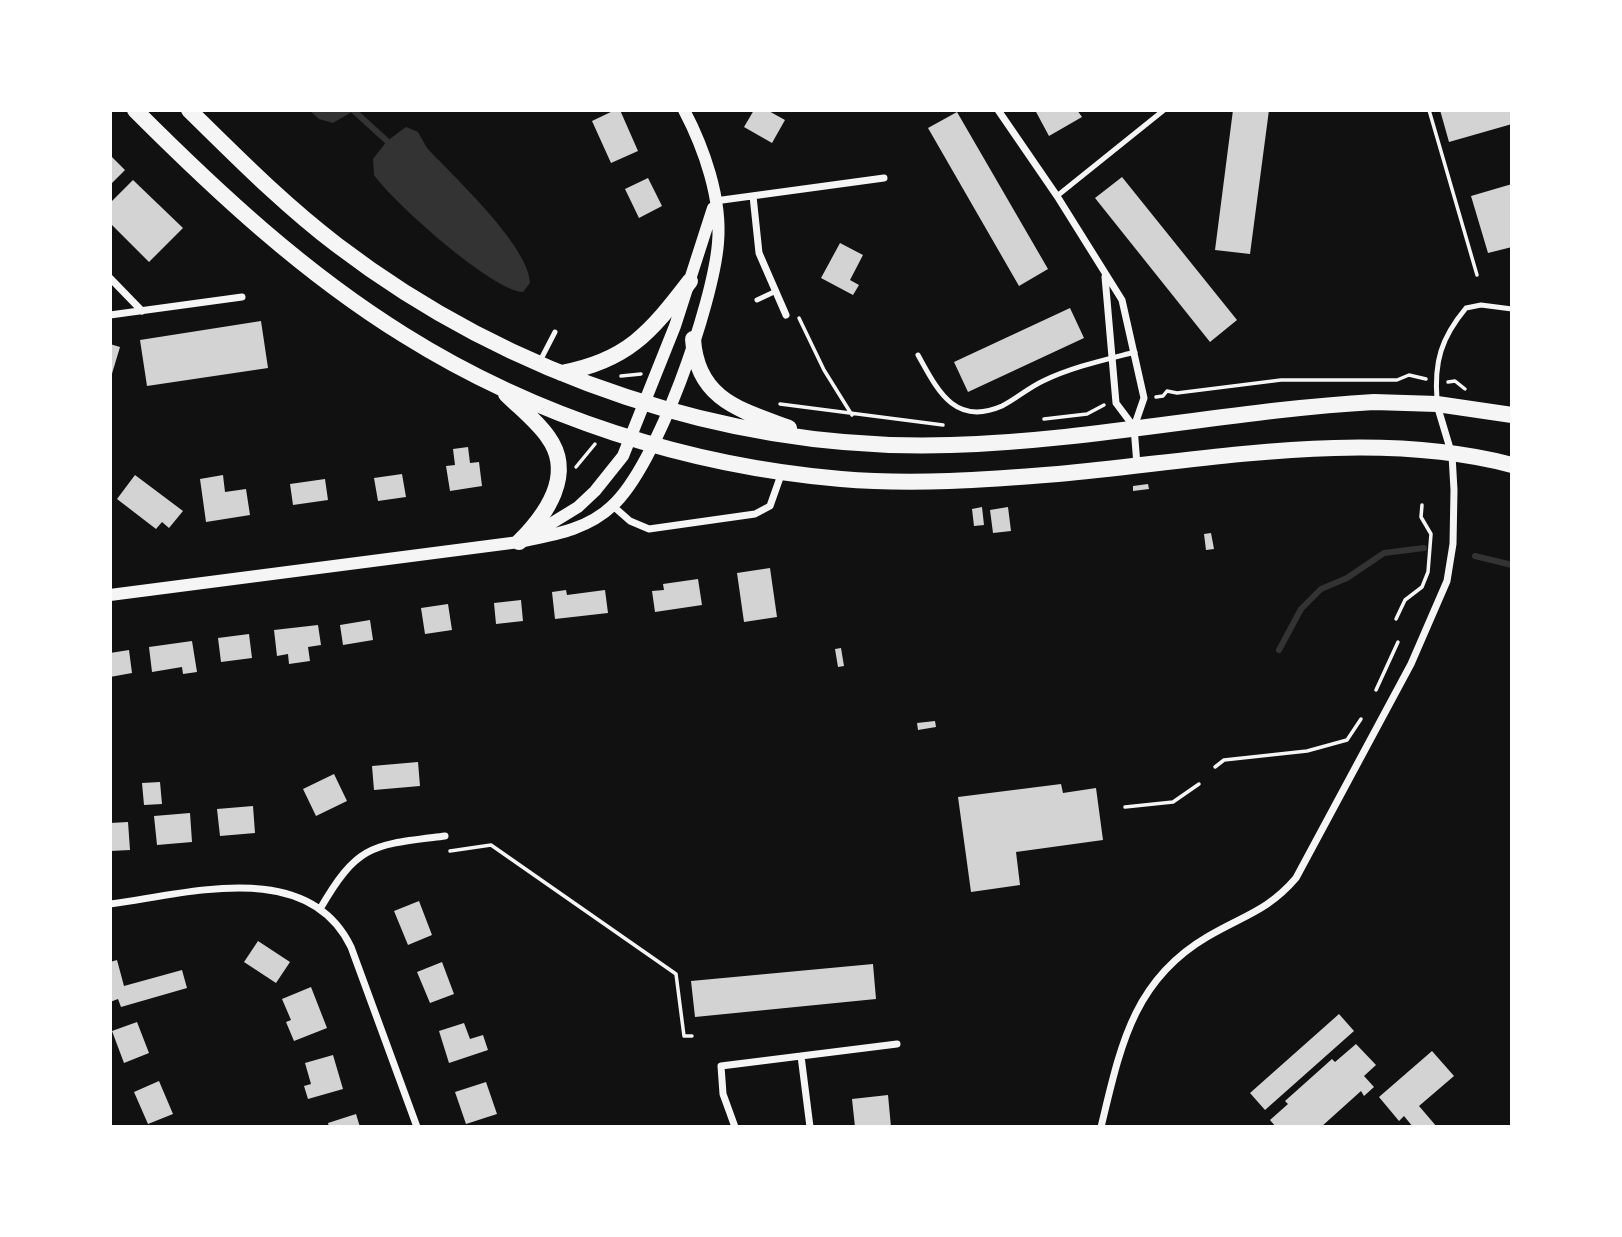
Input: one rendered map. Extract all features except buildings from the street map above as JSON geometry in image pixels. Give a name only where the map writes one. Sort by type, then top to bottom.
[{"type":"main road","points":[[135,110],[229,202],[314,272],[401,334],[499,387],[633,438],[708,459],[842,479],[913,481],[1005,478],[1286,450],[1341,449],[1452,455],[1512,465]]},
{"type":"main road","points":[[189,110],[281,200],[365,266],[457,323],[539,364],[668,409],[770,432],[901,446],[952,445],[1343,404],[1437,404],[1512,415]]},
{"type":"main road","points":[[561,373],[601,364],[632,347],[659,322],[690,281]]},
{"type":"main road","points":[[693,339],[700,369],[720,399],[814,438]]},
{"type":"main road","points":[[499,387],[547,434],[557,455],[559,467],[556,489],[547,509],[519,542]]},
{"type":"street","points":[[110,595],[519,542],[569,531],[599,517],[613,506],[639,474],[655,444],[693,339],[719,241],[715,201],[705,163],[684,110]]},
{"type":"street","points":[[998,110],[1057,196],[1122,300],[1144,398],[1134,427],[1137,465]]},
{"type":"street","points":[[715,201],[884,178]]},
{"type":"street","points":[[753,196],[760,254],[786,315]]},
{"type":"street","points":[[519,542],[559,520],[595,492],[624,457],[690,281],[715,201]]},
{"type":"street","points":[[1105,275],[1116,403],[1134,427]]},
{"type":"street","points":[[110,278],[142,311]]},
{"type":"street","points":[[110,314],[242,297]]},
{"type":"street","points":[[1101,1127],[1123,1040],[1151,986],[1194,944],[1263,910],[1281,896],[1296,878],[1411,664],[1447,581],[1454,526],[1452,455],[1437,404]]},
{"type":"street","points":[[613,506],[630,521],[649,529],[755,514],[768,509],[782,472]]},
{"type":"street","points":[[320,909],[348,865],[361,854],[386,844],[445,836]]},
{"type":"street","points":[[110,904],[251,888],[286,893],[320,909],[336,923],[351,947],[417,1127]]},
{"type":"street","points":[[734,1127],[723,1094],[721,1066],[897,1044]]},
{"type":"street","points":[[801,1056],[810,1127]]},
{"type":"lane","points":[[1057,196],[1164,110]]},
{"type":"lane","points":[[757,300],[774,292]]},
{"type":"lane","points":[[1437,404],[1437,359],[1441,345],[1455,321],[1466,308],[1473,305],[1512,309]]},
{"type":"lane","points":[[539,364],[555,332]]},
{"type":"lane","points":[[918,355],[948,403],[972,410],[995,408],[1041,382],[1135,352]]},
{"type":"path","points":[[1429,110],[1477,275]]},
{"type":"path","points":[[797,313],[824,370],[853,415]]},
{"type":"path","points":[[617,370],[619,376],[639,373]]},
{"type":"path","points":[[1164,396],[1167,391],[1177,393],[1281,380],[1397,380],[1409,375],[1413,378]]},
{"type":"path","points":[[774,404],[950,426]]},
{"type":"path","points":[[1031,421],[1087,414],[1100,405]]},
{"type":"path","points":[[568,477],[594,447],[600,452]]},
{"type":"path","points":[[1396,619],[1405,600],[1422,587],[1428,572],[1431,534],[1420,517],[1422,505]]},
{"type":"path","points":[[1376,690],[1398,642]]},
{"type":"path","points":[[1216,767],[1224,760],[1307,751],[1347,740],[1361,719]]},
{"type":"path","points":[[1125,807],[1173,802],[1199,784]]},
{"type":"path","points":[[450,851],[491,845],[676,975],[684,1037],[692,1036]]},
{"type":"shaded area","points":[[309,110],[355,110],[333,123],[319,119]]},
{"type":"shaded area","points":[[406,127],[418,132],[427,148],[488,213],[517,250],[530,283],[523,292],[508,288],[467,262],[421,224],[374,175],[373,159],[387,141]]},
{"type":"waterway","points":[[354,111],[387,141]]},
{"type":"waterway","points":[[1279,650],[1301,609],[1321,589],[1347,578],[1384,553],[1424,548]]},
{"type":"waterway","points":[[1475,556],[1512,565]]}]
